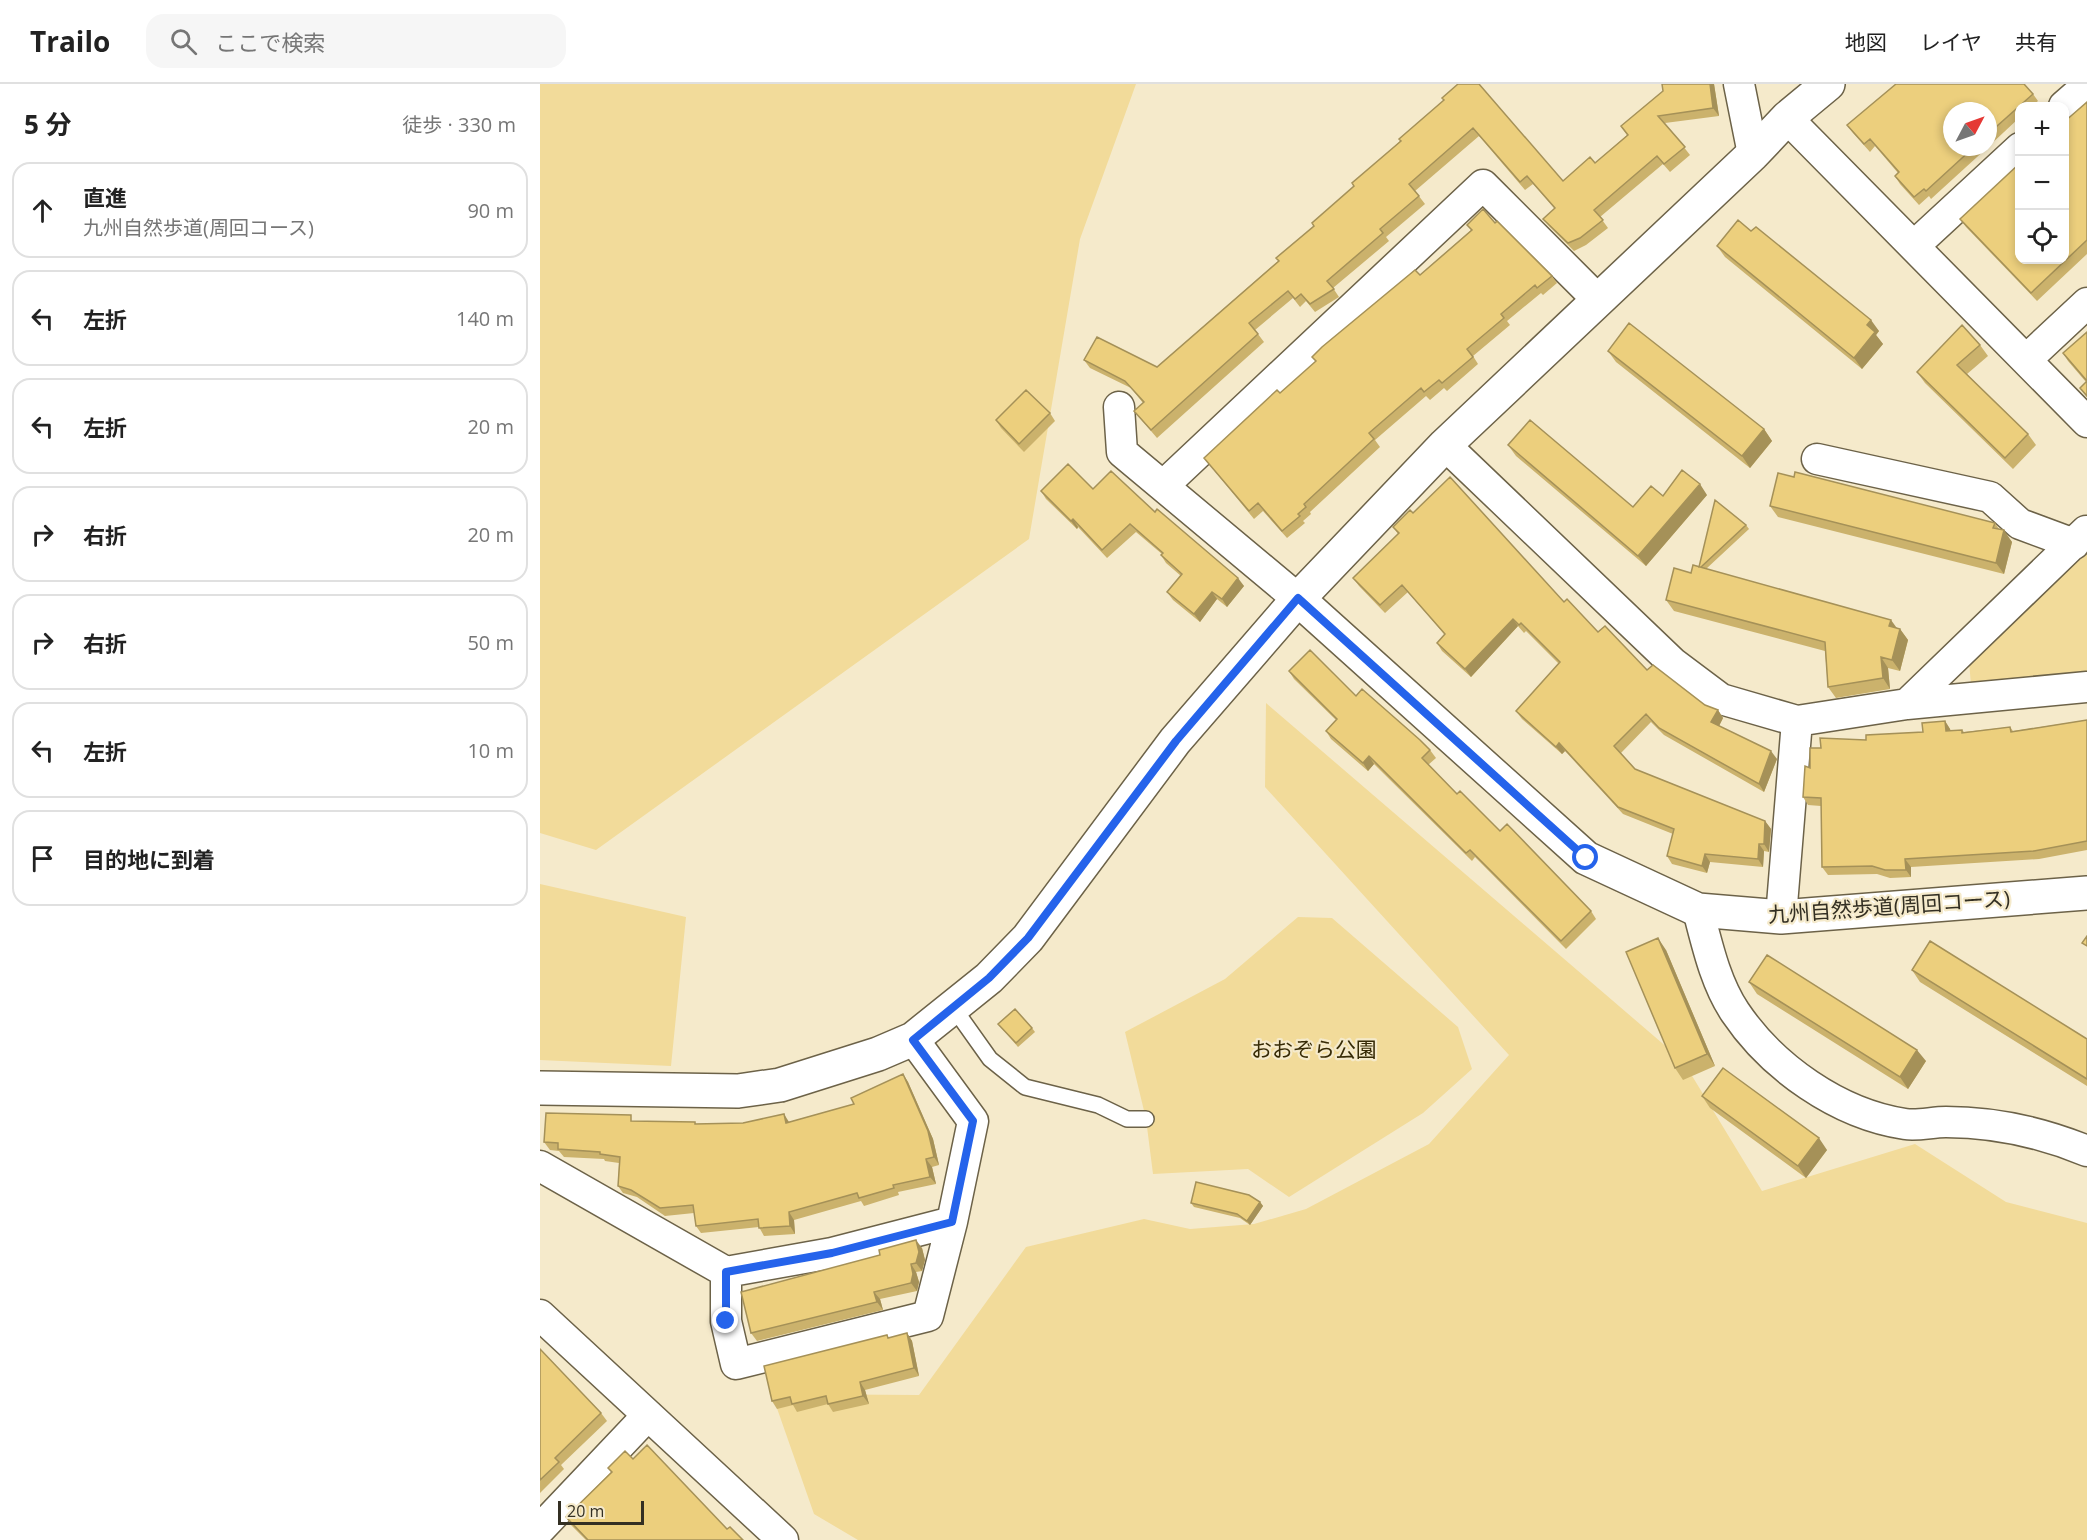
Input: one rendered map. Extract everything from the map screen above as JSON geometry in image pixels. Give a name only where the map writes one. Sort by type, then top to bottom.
[{"type":"street","points":[[1739,84],[1753,154]]},
{"type":"street","points":[[540,1088],[738,1091],[780,1085],[878,1054],[913,1040],[989,978],[1028,938],[1176,741],[1298,598],[1445,445],[1753,154],[1787,118],[1828,84]]},
{"type":"street","points":[[2069,102],[2087,86]]},
{"type":"street","points":[[1787,118],[1915,245],[2087,422]]},
{"type":"street","points":[[1915,245],[2015,152]]},
{"type":"street","points":[[1164,485],[1483,185],[1598,300]]},
{"type":"street","points":[[2026,360],[2087,303]]},
{"type":"street","points":[[1119,407],[1122,453],[1164,485],[1298,598]]},
{"type":"street","points":[[1445,445],[1673,663],[1721,699],[1797,721],[1907,704],[2087,687]]},
{"type":"street","points":[[1817,459],[1990,497],[2020,524],[2080,537]]},
{"type":"street","points":[[1907,704],[2080,537]]},
{"type":"street","name":"九州自然歩道(周回コース)","points":[[1298,598],[1586,858],[1698,910],[1781,917],[2087,892]]},
{"type":"street","points":[[1781,917],[1797,721]]},
{"type":"street","points":[[1698,910],[1714,967],[1734,1011],[1767,1052],[1828,1097],[1864,1115],[1907,1124],[1947,1122],[1989,1125],[2049,1136],[2087,1151]]},
{"type":"street","points":[[726,1272],[726,1321],[736,1364],[928,1316],[952,1222],[973,1121],[913,1040]]},
{"type":"street","points":[[540,1166],[726,1272],[832,1253],[952,1222]]},
{"type":"street","points":[[540,1315],[783,1540]]},
{"type":"street","points":[[540,1528],[648,1415]]},
{"type":"lane","points":[[953,1007],[990,1059],[1025,1087],[1098,1105],[1126,1119],[1146,1119]]},
{"type":"green space","points":[[540,84],[1136,84],[1080,239],[1029,539],[596,850],[540,833]]},
{"type":"green space","points":[[2087,548],[2087,673],[1971,685],[1969,661]]},
{"type":"green space","points":[[1266,703],[1683,1061],[1762,1191],[1915,1144],[2006,1202],[2087,1223],[2087,1540],[858,1540],[814,1514],[772,1394],[919,1395],[1026,1247],[1144,1219],[1190,1229],[1254,1224],[1306,1209],[1429,1144],[1509,1055],[1265,787]]},
{"type":"green space","points":[[540,884],[686,917],[671,1066],[540,1060]]},
{"type":"green space","name":"おおぞら公園","points":[[1298,917],[1332,918],[1458,1027],[1472,1069],[1423,1113],[1289,1197],[1248,1169],[1153,1174],[1146,1119],[1125,1032],[1225,979]]},
{"type":"building","points":[[1458,84],[1479,84],[1563,181],[1590,157],[1595,163],[1628,135],[1621,126],[1663,91],[1662,84],[1710,84],[1713,108],[1658,116],[1685,147],[1664,164],[1657,156],[1594,210],[1603,220],[1580,238],[1568,243],[1543,219],[1555,208],[1527,176],[1520,182],[1473,128],[1409,184],[1419,196],[1380,229],[1383,233],[1327,281],[1334,289],[1310,304],[1301,294],[1295,299],[1288,291],[1249,323],[1258,334],[1151,430],[1134,411],[1144,402],[1125,381],[1084,360],[1097,337],[1157,367],[1279,261],[1276,258],[1314,226],[1312,223],[1354,186],[1352,183],[1401,141],[1399,139],[1444,100],[1442,98]]},
{"type":"building","points":[[1896,84],[2024,84],[2033,94],[2024,102],[2015,102],[2015,110],[1997,126],[1997,102],[1943,102],[1943,156],[1964,156],[1926,191],[1924,189],[1914,197],[1895,176],[1899,172],[1870,139],[1864,144],[1847,125]]},
{"type":"building","points":[[2087,102],[2087,240],[2069,257],[2069,156],[2069,118]]},
{"type":"building","points":[[2015,168],[2015,264],[2062,264],[2031,293],[1960,219]]},
{"type":"building","points":[[1483,209],[1552,276],[1537,288],[1535,285],[1501,314],[1504,318],[1467,349],[1473,357],[1442,383],[1439,380],[1424,392],[1421,388],[1369,433],[1374,439],[1304,504],[1306,507],[1298,514],[1300,516],[1282,531],[1258,503],[1249,511],[1204,458],[1277,390],[1280,393],[1316,361],[1312,357],[1322,347],[1415,270],[1420,275],[1472,230],[1467,225]]},
{"type":"building","points":[[1738,220],[1751,231],[1756,227],[1871,320],[1867,325],[1875,332],[1854,358],[1717,246]]},
{"type":"building","points":[[1629,323],[1764,429],[1742,456],[1608,351]]},
{"type":"building","points":[[1962,325],[1980,345],[1957,365],[2028,434],[2005,458],[1917,372]]},
{"type":"building","points":[[2087,332],[2087,381],[2063,353]]},
{"type":"building","points":[[2087,381],[2087,396],[2080,388]]},
{"type":"building","points":[[1026,390],[1050,413],[1019,444],[996,420]]},
{"type":"building","points":[[1530,420],[1633,507],[1651,486],[1663,496],[1682,470],[1700,484],[1638,556],[1508,445]]},
{"type":"building","points":[[1068,464],[1093,489],[1111,471],[1155,512],[1157,509],[1238,578],[1222,599],[1212,592],[1194,614],[1167,592],[1182,574],[1161,555],[1163,553],[1130,524],[1102,550],[1073,519],[1071,521],[1041,491]]},
{"type":"building","points":[[1795,472],[1995,523],[1993,528],[2004,530],[1996,563],[1770,506],[1778,473],[1794,477]]},
{"type":"building","points":[[1450,477],[1564,602],[1567,599],[1598,632],[1605,626],[1647,670],[1653,665],[1705,705],[1718,710],[1711,722],[1771,751],[1759,784],[1659,728],[1646,714],[1614,746],[1635,769],[1765,821],[1764,844],[1759,844],[1758,859],[1705,854],[1702,866],[1667,856],[1674,829],[1618,807],[1559,743],[1556,747],[1516,711],[1560,662],[1521,623],[1519,625],[1513,619],[1465,669],[1437,643],[1445,634],[1402,585],[1380,605],[1353,578],[1399,533],[1393,527],[1410,510],[1413,513]]},
{"type":"building","points":[[1715,500],[1746,525],[1699,567]]},
{"type":"building","points":[[1693,565],[1891,620],[1889,626],[1900,629],[1892,660],[1881,657],[1883,678],[1828,687],[1825,642],[1666,600],[1674,568],[1691,573]]},
{"type":"building","points":[[1310,650],[1356,696],[1362,689],[1420,740],[1430,750],[1422,758],[1457,794],[1460,791],[1500,831],[1507,824],[1591,911],[1561,941],[1470,850],[1466,853],[1369,756],[1363,763],[1326,731],[1337,719],[1289,671]]},
{"type":"building","points":[[2087,720],[2087,841],[2034,851],[1905,859],[1906,870],[1885,870],[1872,866],[1822,867],[1821,798],[1803,797],[1805,766],[1810,768],[1810,748],[1821,748],[1820,738],[1866,740],[1866,735],[1923,732],[1922,723],[1945,721],[1946,731],[1962,730],[1962,733],[2010,727],[2011,732]]},
{"type":"building","points":[[2087,936],[2087,946],[2082,943]]},
{"type":"building","points":[[1658,938],[1707,1054],[1675,1068],[1626,952]]},
{"type":"building","points":[[1930,941],[2087,1039],[2087,1079],[1912,970]]},
{"type":"building","points":[[1767,955],[1917,1050],[1900,1077],[1749,982]]},
{"type":"building","points":[[1015,1009],[1032,1028],[1016,1043],[998,1024]]},
{"type":"building","points":[[1723,1068],[1819,1138],[1798,1166],[1702,1096]]},
{"type":"building","points":[[903,1074],[928,1131],[934,1157],[926,1159],[930,1177],[893,1185],[894,1188],[859,1198],[857,1193],[789,1212],[790,1226],[759,1228],[758,1219],[696,1226],[693,1205],[660,1208],[631,1190],[618,1186],[620,1157],[600,1154],[600,1152],[558,1149],[558,1143],[544,1142],[546,1113],[631,1115],[631,1121],[695,1122],[695,1124],[743,1123],[784,1114],[786,1123],[854,1104],[851,1098]]},
{"type":"building","points":[[1196,1182],[1249,1195],[1260,1202],[1247,1221],[1237,1214],[1191,1203]]},
{"type":"building","points":[[916,1240],[919,1252],[916,1263],[911,1264],[913,1274],[911,1283],[874,1292],[877,1302],[751,1333],[741,1292],[880,1255],[879,1250]]},
{"type":"building","points":[[907,1333],[914,1368],[860,1382],[863,1396],[828,1404],[826,1396],[792,1404],[790,1397],[772,1401],[764,1366],[887,1335],[888,1338]]},
{"type":"building","points":[[540,1349],[601,1413],[555,1458],[559,1462],[540,1480]]},
{"type":"building","points":[[647,1445],[727,1529],[730,1527],[743,1540],[588,1540],[566,1517],[612,1472],[608,1468],[625,1451],[633,1459]]},
{"type":"route","points":[[726,1321],[726,1272],[832,1253],[952,1222],[973,1121],[913,1040],[989,978],[1028,938],[1176,741],[1298,598],[1586,858]]}]
